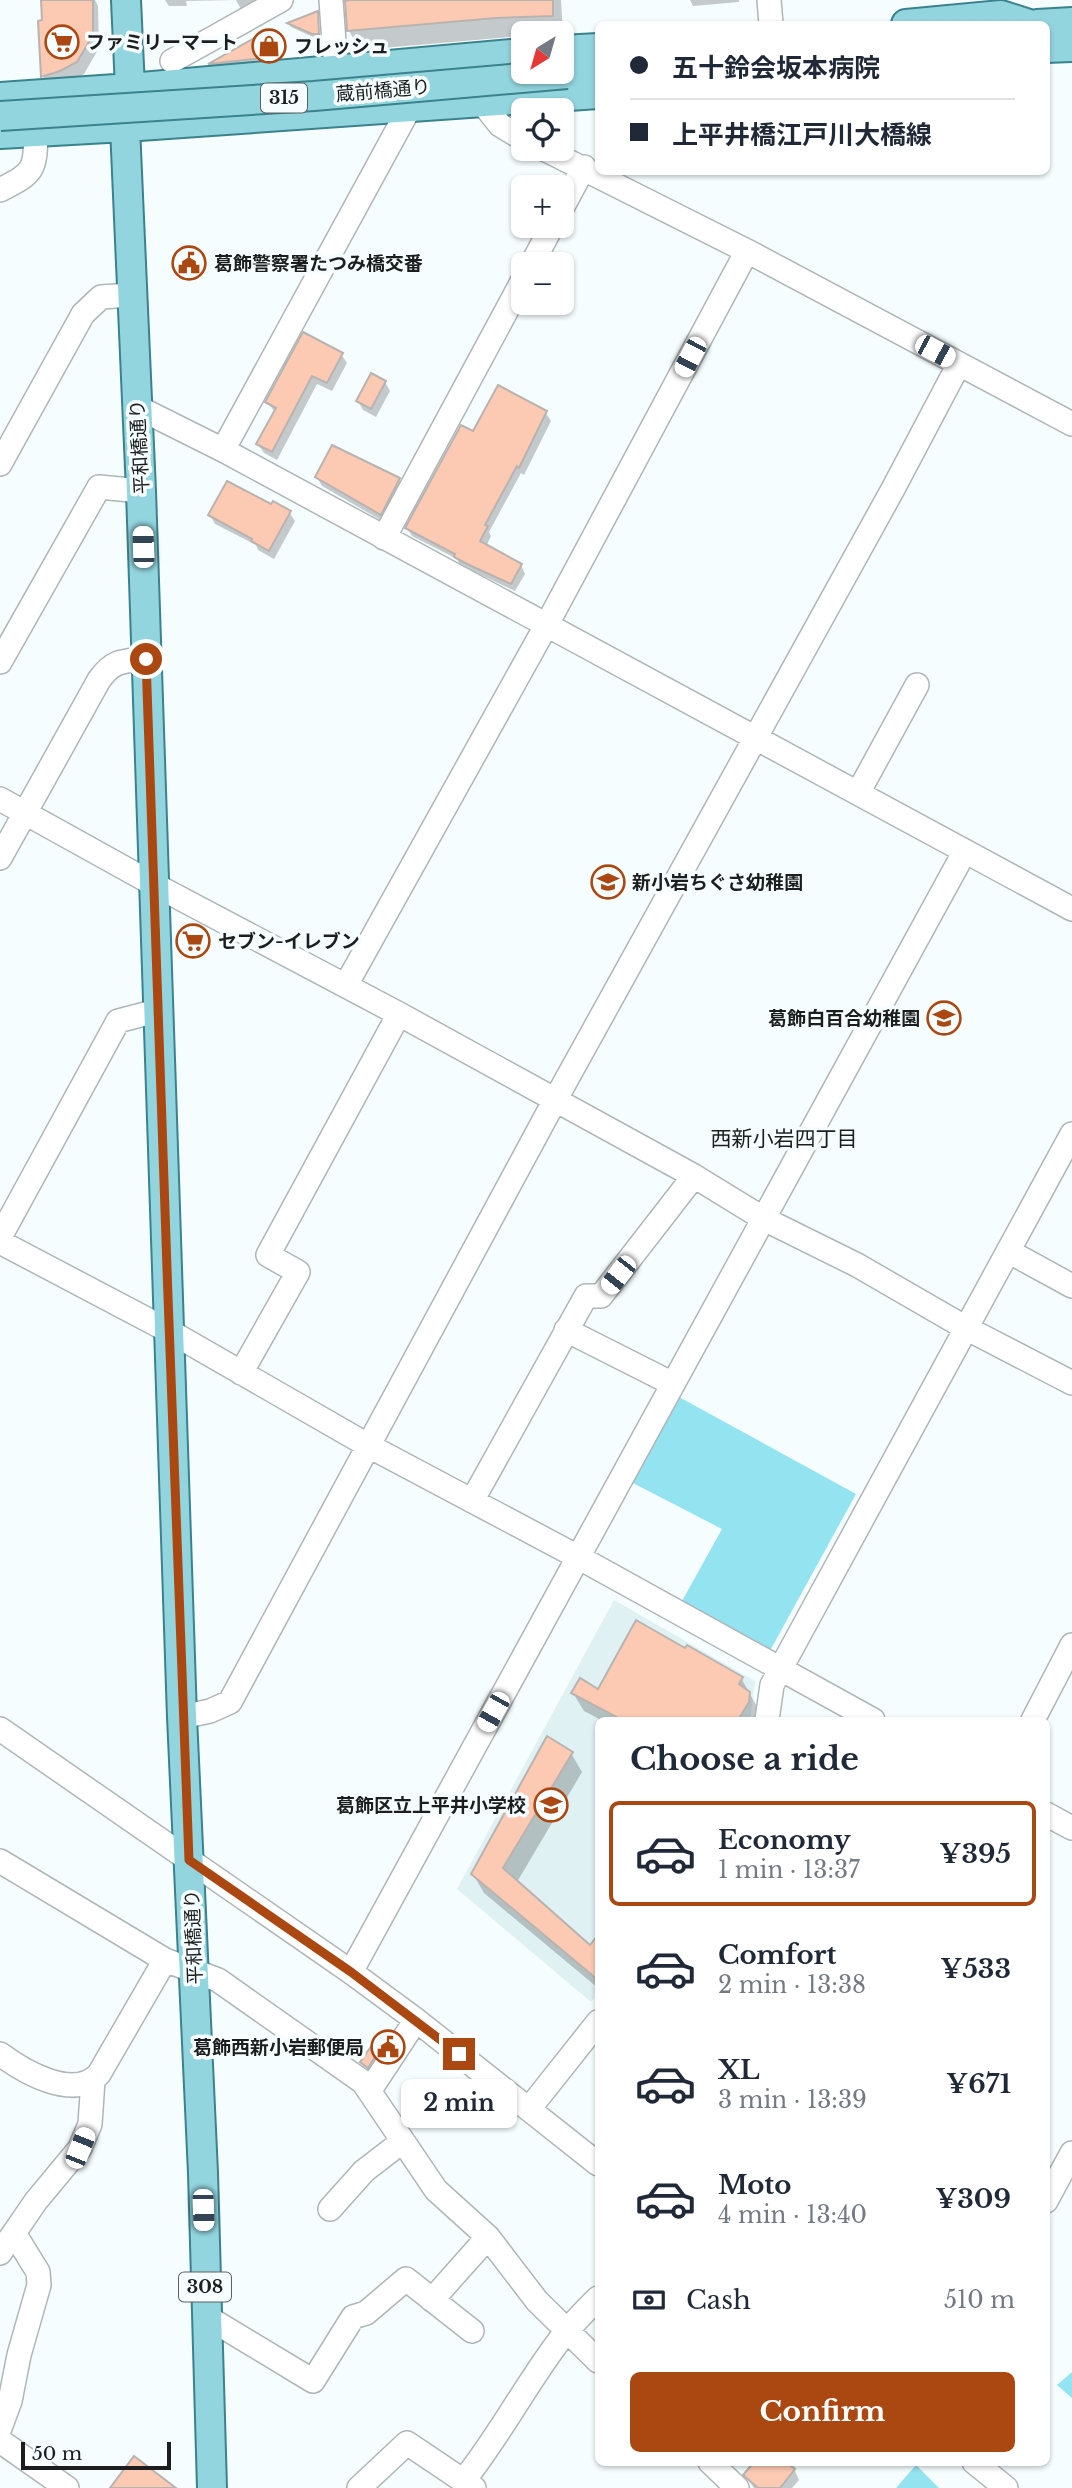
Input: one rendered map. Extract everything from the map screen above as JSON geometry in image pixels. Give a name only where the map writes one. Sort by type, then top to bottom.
[{"type":"main road","name":"308","points":[[125,127],[130,88],[126,0]]},
{"type":"main road","points":[[938,21],[1002,15],[1020,21]]},
{"type":"main road","points":[[1050,23],[1072,22]]},
{"type":"main road","points":[[1050,48],[1072,47]]},
{"type":"main road","name":"315","points":[[574,58],[595,49]]},
{"type":"main road","name":"315","points":[[130,88],[511,54]]},
{"type":"main road","name":"蔵前橋通り","points":[[574,65],[595,71]]},
{"type":"main road","name":"蔵前橋通り","points":[[0,116],[314,96],[511,69]]},
{"type":"main road","points":[[0,97],[130,88]]},
{"type":"main road","name":"315","points":[[125,127],[595,94]]},
{"type":"main road","points":[[0,134],[125,127]]},
{"type":"main road","name":"平和橋通り","points":[[125,127],[141,491],[212,2488]]},
{"type":"street","points":[[172,61],[281,0]]},
{"type":"street","points":[[331,0],[336,71]]},
{"type":"street","points":[[769,0],[771,21]]},
{"type":"street","points":[[481,102],[500,125],[511,132]]},
{"type":"street","points":[[223,450],[410,107]]},
{"type":"street","points":[[0,190],[26,176],[32,167],[36,154],[36,131]]},
{"type":"street","points":[[571,161],[595,173]]},
{"type":"street","points":[[574,186],[584,167]]},
{"type":"street","points":[[600,175],[1072,424]]},
{"type":"street","points":[[345,985],[546,625],[747,251]]},
{"type":"street","points":[[0,464],[83,314],[101,297],[131,295]]},
{"type":"street","points":[[384,538],[511,302]]},
{"type":"street","points":[[183,1717],[230,1703],[555,1101],[893,489],[959,363]]},
{"type":"street","points":[[137,407],[223,450],[1072,909]]},
{"type":"street","points":[[0,662],[99,486],[141,491]]},
{"type":"street","points":[[0,858],[109,666],[146,659]]},
{"type":"street","points":[[858,793],[917,685]]},
{"type":"street","points":[[0,799],[694,1176],[764,1219],[858,1265],[967,1328],[1072,1383]]},
{"type":"street","points":[[351,1972],[671,1383],[764,1219],[829,1094],[965,851]]},
{"type":"street","points":[[160,1010],[118,1021],[0,1239],[169,1331],[369,1446],[578,1557],[868,1717]]},
{"type":"street","points":[[241,1373],[298,1272],[268,1255],[399,1014]]},
{"type":"street","points":[[767,1717],[772,1685],[780,1668],[1072,1134]]},
{"type":"street","points":[[472,1501],[586,1296],[601,1296],[694,1176]]},
{"type":"street","points":[[1008,1251],[1072,1286]]},
{"type":"street","points":[[566,1330],[671,1383]]},
{"type":"street","points":[[1035,1717],[1072,1645]]},
{"type":"street","points":[[0,1729],[351,1972],[595,2162]]},
{"type":"street","points":[[1050,1816],[1072,1828]]},
{"type":"street","points":[[0,1861],[164,1959],[218,1980],[363,2082],[436,2190],[488,2237],[537,2301],[595,2358]]},
{"type":"street","points":[[0,2054],[49,2081],[85,2085],[99,2074],[164,1959]]},
{"type":"street","points":[[370,2090],[416,2020]]},
{"type":"street","points":[[528,2109],[595,2026]]},
{"type":"street","points":[[0,2252],[36,2201],[80,2148],[90,2124],[93,2080]]},
{"type":"street","points":[[330,2209],[365,2171],[403,2141]]},
{"type":"street","points":[[1050,2194],[1072,2153]]},
{"type":"street","points":[[0,2428],[10,2401],[19,2355],[39,2285],[38,2272],[14,2233]]},
{"type":"street","points":[[432,2300],[488,2237]]},
{"type":"street","points":[[206,2317],[313,2381],[353,2317],[366,2313],[406,2279],[472,2331]]},
{"type":"street","points":[[359,2488],[407,2444],[469,2484],[483,2457],[542,2365],[566,2331],[595,2301]]},
{"type":"street","points":[[0,2441],[67,2488]]},
{"type":"street","points":[[714,2466],[737,2488]]},
{"type":"street","points":[[979,2466],[1006,2488]]},
{"type":"shaded area","points":[[679,1397],[856,1494],[766,1658],[677,1610],[722,1529],[633,1483]]},
{"type":"shaded area","name":"葛飾区立上平井小学校","points":[[614,1600],[755,1681],[750,1717],[595,1717],[595,1997],[591,2002],[457,1889]]},
{"type":"shaded area","points":[[1072,2372],[1072,2398],[1057,2385]]},
{"type":"shaded area","points":[[917,2466],[939,2488],[896,2488]]},
{"type":"building","points":[[41,0],[93,0],[93,35],[77,62],[41,77],[38,21],[42,20]]},
{"type":"building","points":[[553,0],[553,16],[496,18],[347,31],[345,1]]},
{"type":"building","points":[[318,11],[319,34],[312,34],[287,23]]},
{"type":"building","points":[[267,31],[280,56],[208,64]]},
{"type":"building","points":[[303,332],[343,353],[327,383],[312,376],[272,452],[256,444],[276,408],[265,402]]},
{"type":"building","points":[[371,373],[386,381],[371,409],[356,401]]},
{"type":"building","points":[[498,385],[547,411],[519,468],[517,466],[485,525],[488,526],[480,541],[522,564],[511,584],[467,564],[454,557],[455,554],[405,528],[461,425],[473,431]]},
{"type":"building","points":[[332,445],[400,478],[381,515],[315,477]]},
{"type":"building","points":[[227,481],[271,504],[273,501],[291,511],[269,551],[208,515]]},
{"type":"building","points":[[636,1620],[743,1677],[739,1684],[750,1692],[749,1702],[740,1717],[616,1717],[571,1693],[580,1678],[598,1689]]},
{"type":"building","points":[[547,1736],[573,1752],[503,1868],[590,1945],[595,1939],[595,1977],[471,1874]]},
{"type":"building","points":[[373,2044],[380,2049],[368,2068],[360,2062]]},
{"type":"building","points":[[134,2456],[176,2488],[110,2488]]},
{"type":"building","points":[[751,2466],[791,2466],[795,2469],[780,2488],[758,2488],[743,2475]]},
{"type":"place","name":"ファミリーマート","points":[[62,42]]},
{"type":"place","name":"フレッシュ","points":[[269,46]]},
{"type":"place","name":"葛飾警察署たつみ橋交番","points":[[189,263]]},
{"type":"place","name":"新小岩ちぐさ幼稚園","points":[[608,882]]},
{"type":"place","name":"セブン-イレブン","points":[[193,941]]},
{"type":"place","name":"葛飾白百合幼稚園","points":[[944,1018]]},
{"type":"place","name":"葛飾区立上平井小学校","points":[[551,1805]]},
{"type":"place","name":"葛飾西新小岩郵便局","points":[[388,2047]]},
{"type":"district","name":"西新小岩四丁目","points":[[784,1139]]},
{"type":"route","points":[[146,659],[189,1860],[351,1972],[459,2054]]}]
